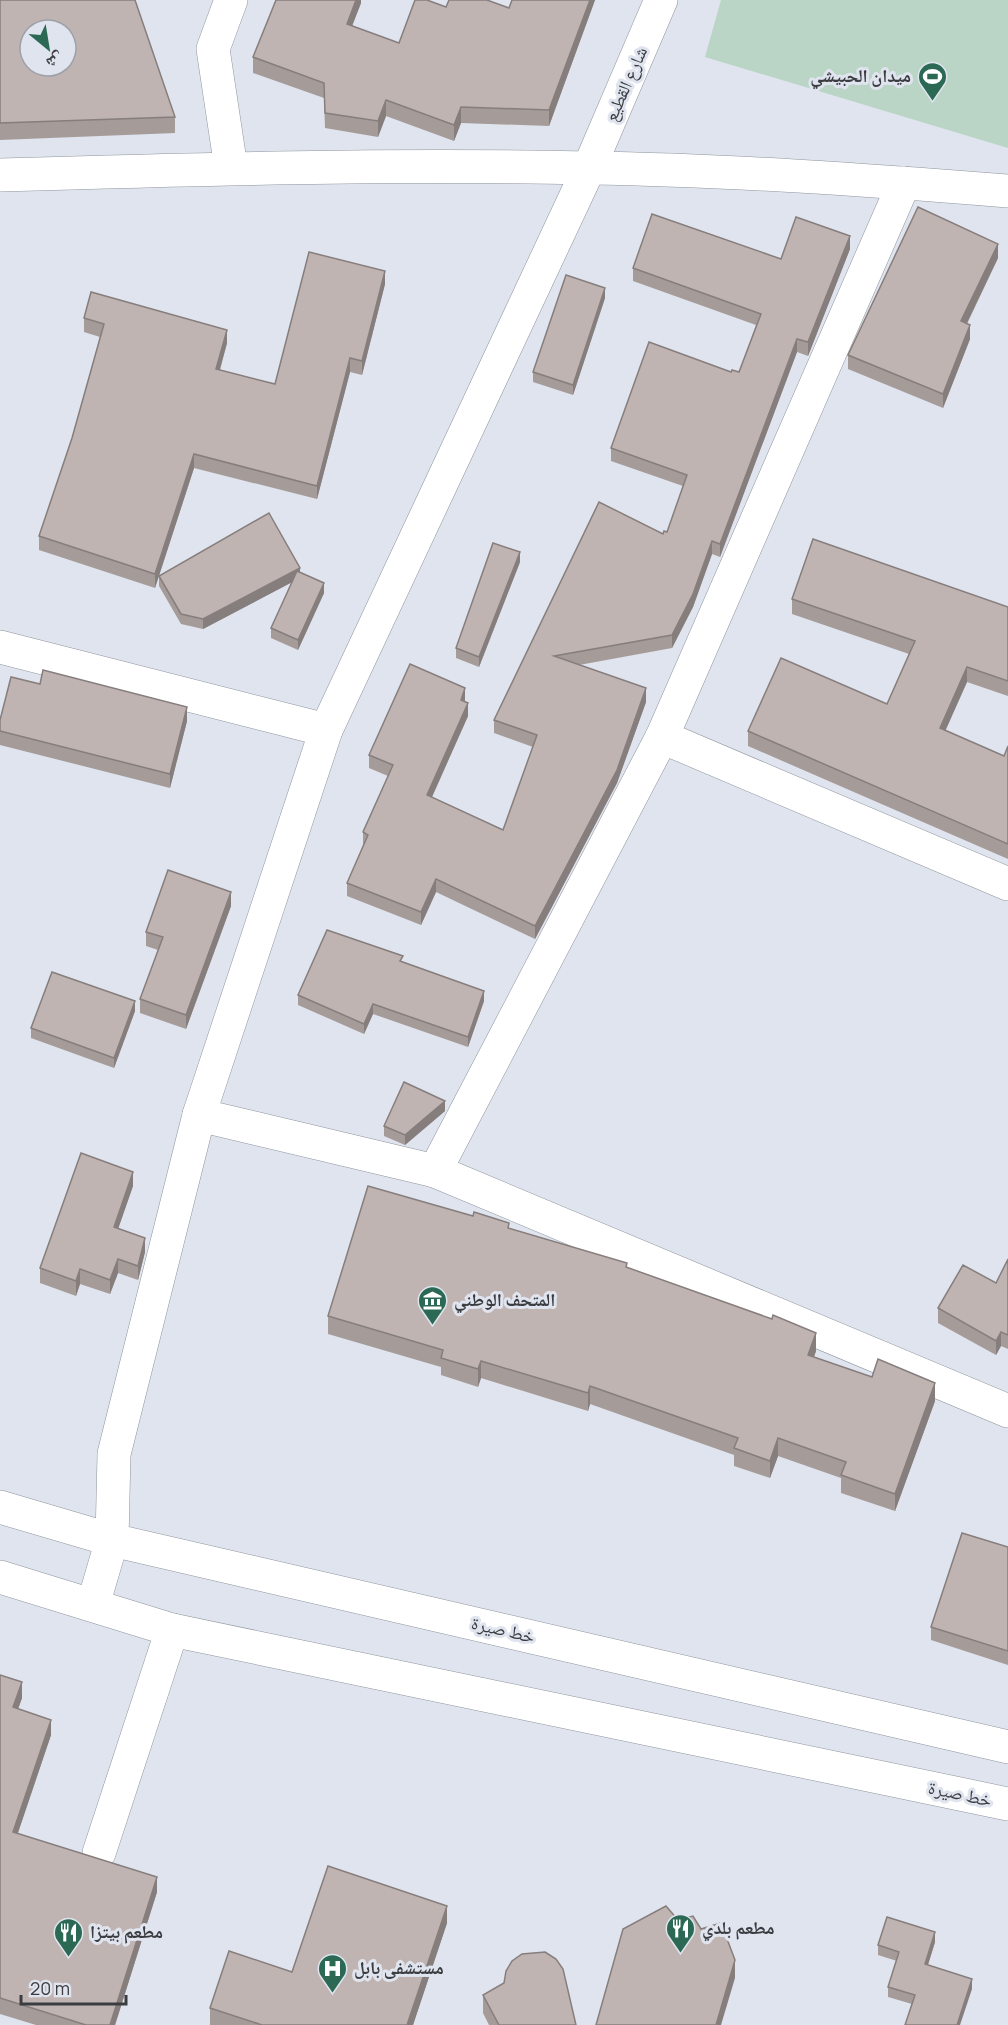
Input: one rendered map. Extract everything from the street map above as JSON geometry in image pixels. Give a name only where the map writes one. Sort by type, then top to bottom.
[{"type":"street","points":[[231,0],[213,49],[231,168]]},
{"type":"street","name":"شارع القطيع","points":[[93,1605],[112,1540],[114,1454],[199,1114],[326,730],[589,168],[661,0]]},
{"type":"street","points":[[0,175],[231,168],[589,168],[1008,190]]},
{"type":"street","points":[[435,1171],[662,736],[904,183]]},
{"type":"street","points":[[0,646],[326,730]]},
{"type":"street","points":[[662,736],[1008,884]]},
{"type":"street","points":[[199,1114],[435,1171],[1008,1411]]},
{"type":"street","name":"خط صيرة","points":[[0,1507],[112,1540],[1008,1747]]},
{"type":"street","name":"خط صيرة","points":[[0,1577],[172,1630],[1008,1804]]},
{"type":"street","points":[[99,1853],[172,1630]]},
{"type":"green space","name":"ميدان الحبيشي","points":[[721,0],[1008,0],[1008,148],[705,57]]},
{"type":"building","points":[[0,0],[135,0],[175,117],[0,123]]},
{"type":"building","points":[[276,0],[356,0],[347,24],[399,43],[415,0],[427,0],[446,7],[449,0],[487,0],[509,8],[512,0],[590,0],[549,110],[461,107],[454,125],[386,100],[378,121],[325,113],[324,83],[253,57]]},
{"type":"building","points":[[918,207],[998,244],[961,321],[970,325],[943,394],[848,355]]},
{"type":"building","points":[[652,214],[781,259],[796,217],[850,236],[808,342],[797,339],[720,544],[712,541],[693,594],[672,635],[554,656],[646,688],[617,770],[535,926],[436,879],[421,912],[347,883],[368,835],[363,832],[393,765],[369,755],[410,664],[465,688],[461,700],[468,703],[427,795],[503,830],[537,735],[494,720],[599,502],[663,534],[664,531],[667,532],[687,475],[611,448],[649,342],[731,372],[732,370],[739,372],[761,314],[633,268]]},
{"type":"building","points":[[309,252],[385,271],[362,361],[350,358],[317,486],[194,454],[155,574],[39,536],[72,438],[104,324],[84,318],[91,292],[227,330],[216,369],[275,384]]},
{"type":"building","points":[[566,275],[605,288],[573,385],[533,372]]},
{"type":"building","points":[[269,513],[300,568],[203,619],[181,614],[159,576]]},
{"type":"building","points":[[813,539],[1008,607],[1008,681],[967,667],[940,728],[1004,756],[1008,746],[1008,844],[748,731],[781,658],[887,704],[915,641],[792,599]]},
{"type":"building","points":[[493,543],[520,552],[479,657],[456,648]]},
{"type":"building","points":[[297,571],[324,583],[298,640],[271,628]]},
{"type":"building","points":[[43,670],[187,707],[170,774],[0,731],[0,720],[11,677],[40,684]]},
{"type":"building","points":[[168,870],[231,892],[186,1015],[140,999],[163,937],[146,932]]},
{"type":"building","points":[[327,930],[403,956],[400,961],[484,991],[468,1037],[373,1004],[364,1024],[298,995]]},
{"type":"building","points":[[52,972],[135,1001],[114,1058],[31,1028]]},
{"type":"building","points":[[404,1082],[445,1101],[405,1135],[384,1126]]},
{"type":"building","points":[[81,1153],[133,1172],[114,1227],[145,1238],[138,1266],[118,1259],[110,1280],[80,1269],[76,1281],[40,1268]]},
{"type":"building","points":[[368,1186],[473,1216],[474,1212],[509,1223],[508,1228],[627,1263],[626,1267],[772,1319],[773,1315],[816,1333],[808,1355],[872,1377],[878,1359],[935,1383],[895,1494],[841,1475],[846,1462],[778,1438],[770,1461],[734,1448],[738,1438],[590,1386],[588,1393],[481,1361],[478,1369],[441,1358],[443,1350],[328,1316]]},
{"type":"building","points":[[1008,1259],[1008,1335],[1001,1332],[996,1341],[938,1308],[963,1265],[996,1283]]},
{"type":"building","points":[[962,1533],[1008,1547],[1008,1651],[931,1627]]},
{"type":"building","points":[[0,1675],[22,1682],[13,1707],[51,1720],[13,1832],[157,1877],[110,2025],[86,2025],[0,1998]]},
{"type":"building","points":[[328,1866],[447,1906],[407,2025],[262,2025],[210,2008],[229,1951],[292,1972]]},
{"type":"building","points":[[666,1906],[678,1920],[693,1916],[701,1929],[721,1923],[735,1960],[716,2025],[596,2025],[623,1929]]},
{"type":"building","points":[[887,1917],[935,1932],[925,1964],[972,1979],[957,2025],[905,2025],[915,1995],[888,1987],[899,1952],[878,1945]]},
{"type":"building","points":[[545,1952],[556,1959],[563,1969],[576,2025],[499,2025],[483,1995],[504,1983],[506,1971],[512,1961],[522,1954]]},
{"type":"place","name":"ميدان الحبيشي","points":[[932,102]]},
{"type":"place","name":"المتحف الوطني","points":[[433,1326]]},
{"type":"place","name":"مطعم بلدي","points":[[681,1954]]},
{"type":"place","name":"مطعم بيتزا","points":[[69,1958]]},
{"type":"place","name":"مستشفى بابل","points":[[333,1994]]}]
